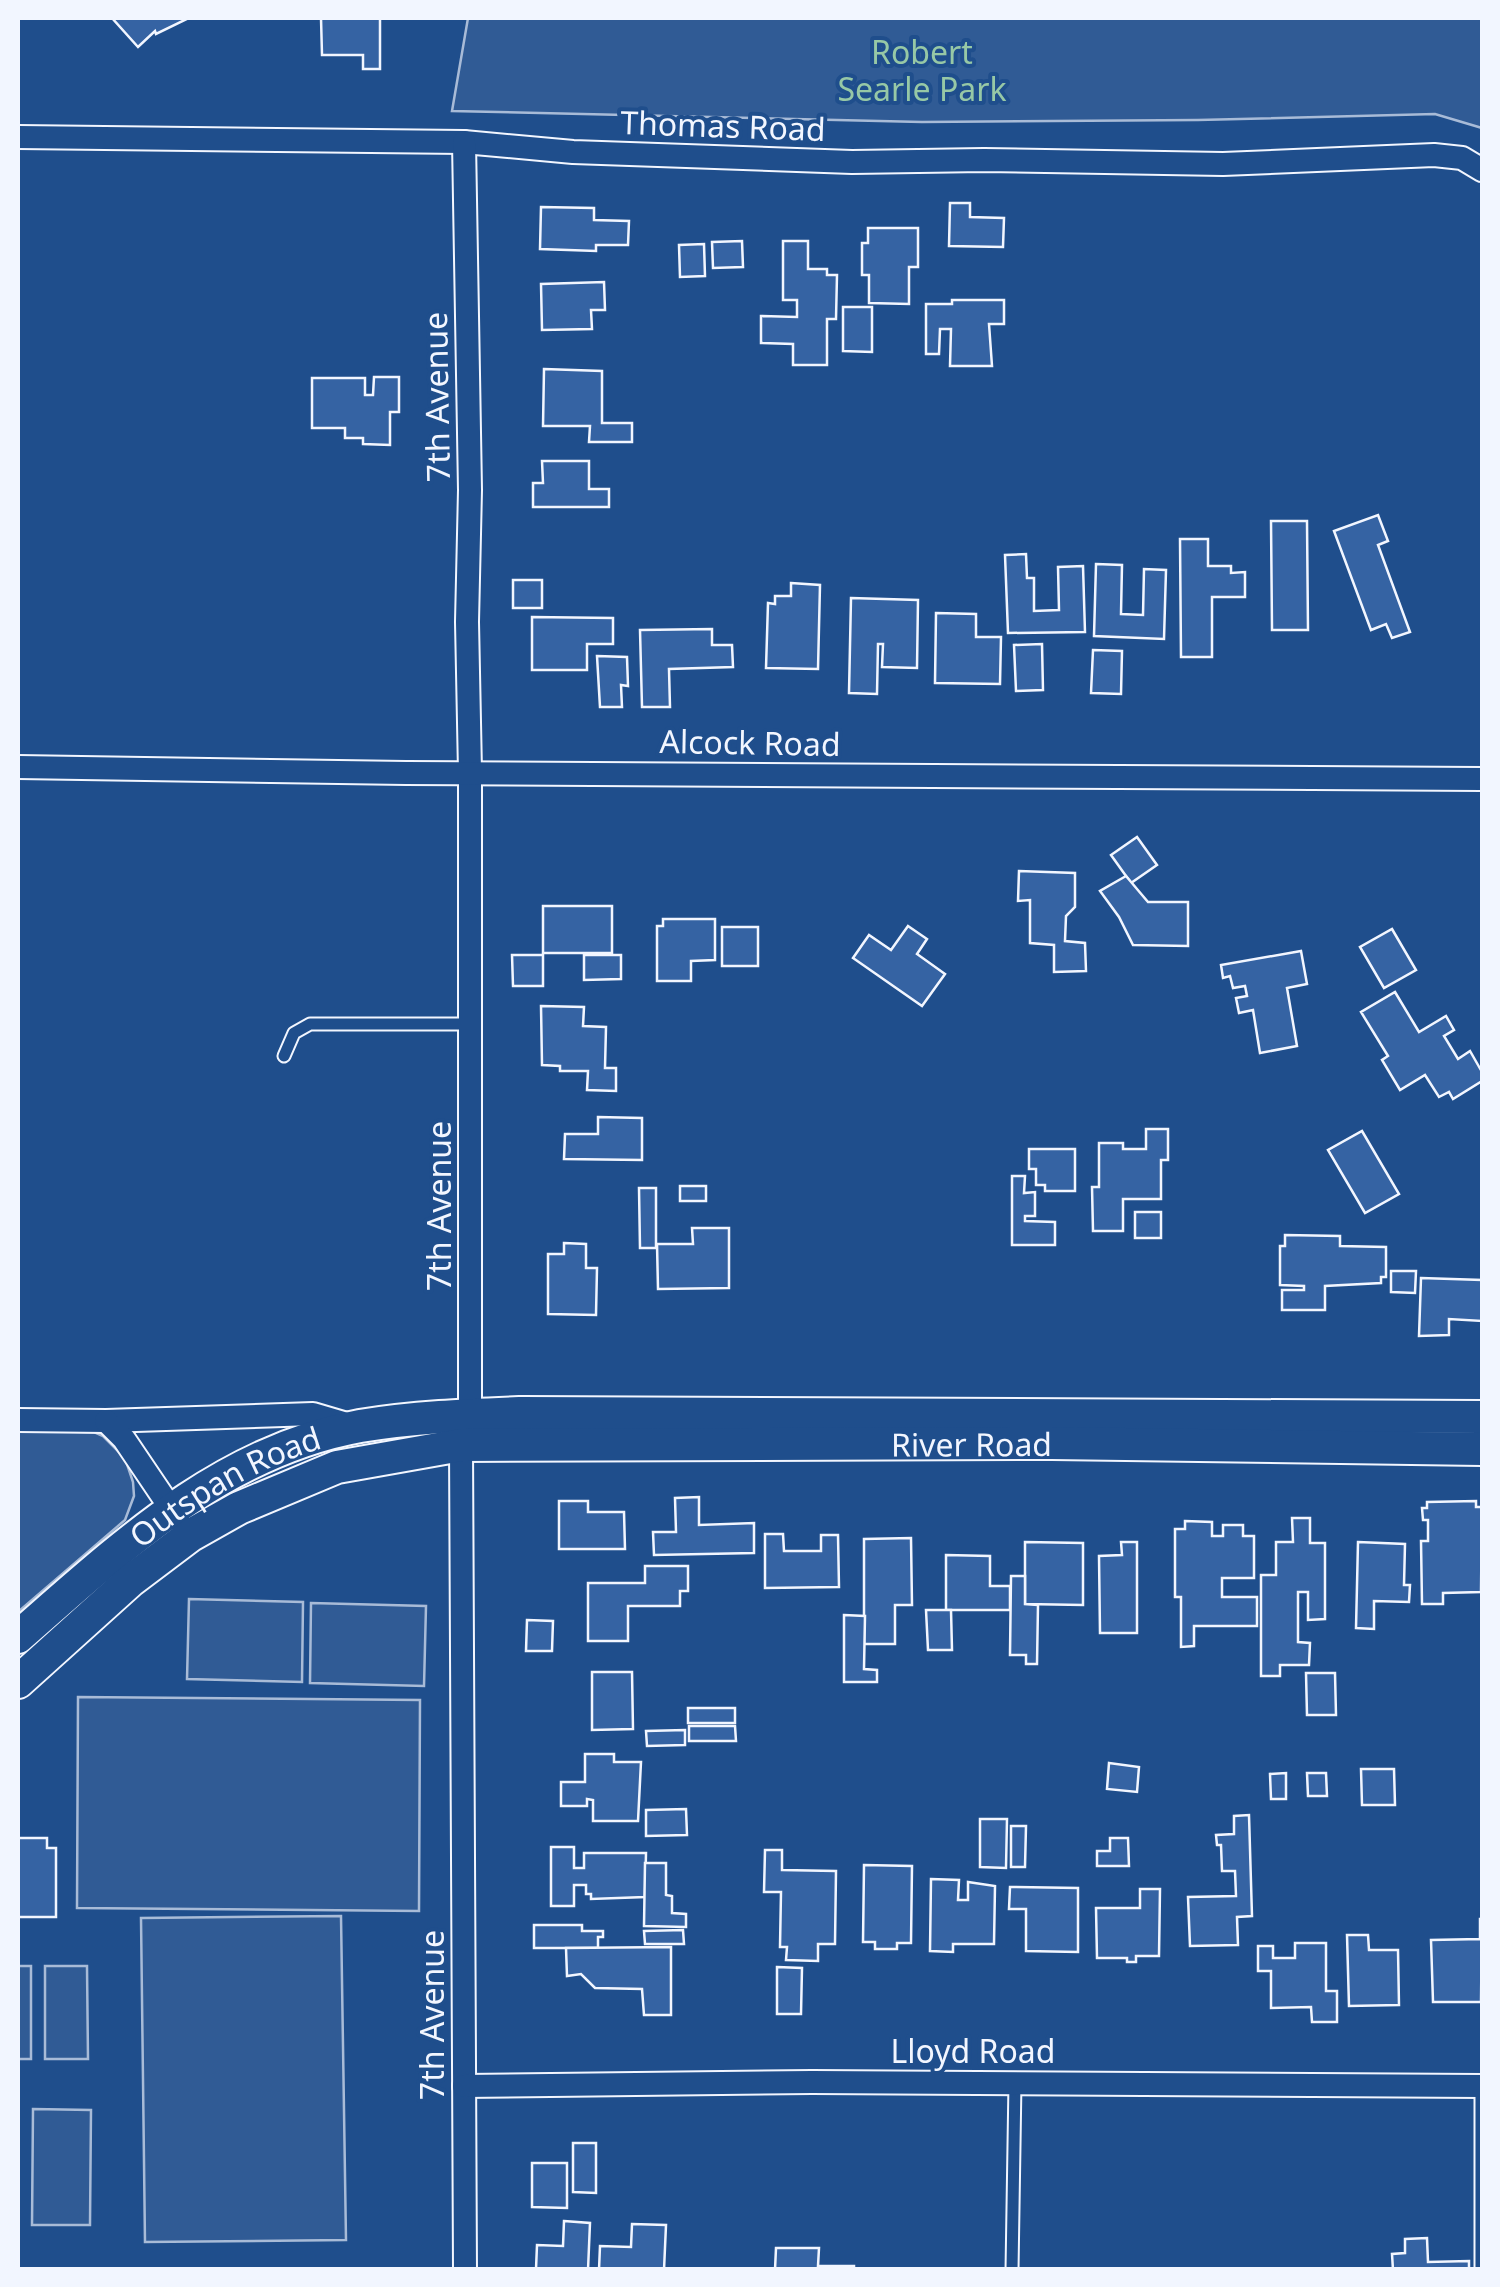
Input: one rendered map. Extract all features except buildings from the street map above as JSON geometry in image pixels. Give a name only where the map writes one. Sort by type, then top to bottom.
[{"type":"main road","name":"River Road","points":[[1258,1431],[1482,1417]]},
{"type":"main road","name":"Outspan Road","points":[[18,1636],[170,1509],[240,1466],[296,1444],[358,1427],[465,1430]]},
{"type":"main road","name":"Outspan Road","points":[[18,1682],[130,1581],[191,1536],[239,1508],[337,1468],[465,1430]]},
{"type":"main road","name":"River Road","points":[[465,1430],[1258,1431],[1482,1448]]},
{"type":"street","name":"Thomas Road","points":[[18,137],[464,142],[574,152],[852,162],[1223,164],[1454,155],[1482,170]]},
{"type":"street","name":"7th Avenue","points":[[464,142],[470,772],[465,2270]]},
{"type":"street","name":"Alcock Road","points":[[18,767],[1482,780]]},
{"type":"street","points":[[18,1420],[313,1414],[358,1427]]},
{"type":"street","points":[[106,1421],[124,1440],[191,1536]]},
{"type":"street","name":"Lloyd Road","points":[[464,2086],[610,2082],[1482,2086]]},
{"type":"lane","points":[[284,1056],[294,1033],[310,1024],[469,1024]]},
{"type":"lane","points":[[1012,2270],[1016,2082]]},
{"type":"lane","points":[[1481,2270],[1482,2086]]},
{"type":"shaded area","name":"Robert Searle Park","points":[[468,18],[1482,18],[1482,128],[1435,114],[922,122],[452,111]]},
{"type":"shaded area","points":[[18,1431],[94,1432],[103,1436],[125,1458],[134,1496],[125,1520],[18,1612]]},
{"type":"shaded area","points":[[189,1599],[303,1602],[302,1682],[187,1679]]},
{"type":"shaded area","points":[[311,1603],[426,1606],[424,1686],[310,1683]]},
{"type":"shaded area","points":[[78,1697],[420,1700],[419,1911],[77,1908]]},
{"type":"shaded area","points":[[341,1916],[346,2240],[145,2242],[141,1918]]},
{"type":"shaded area","points":[[18,1966],[31,1966],[31,2059],[18,2059]]},
{"type":"shaded area","points":[[45,1966],[87,1966],[88,2059],[45,2059]]},
{"type":"shaded area","points":[[33,2109],[91,2110],[90,2225],[32,2225]]}]
